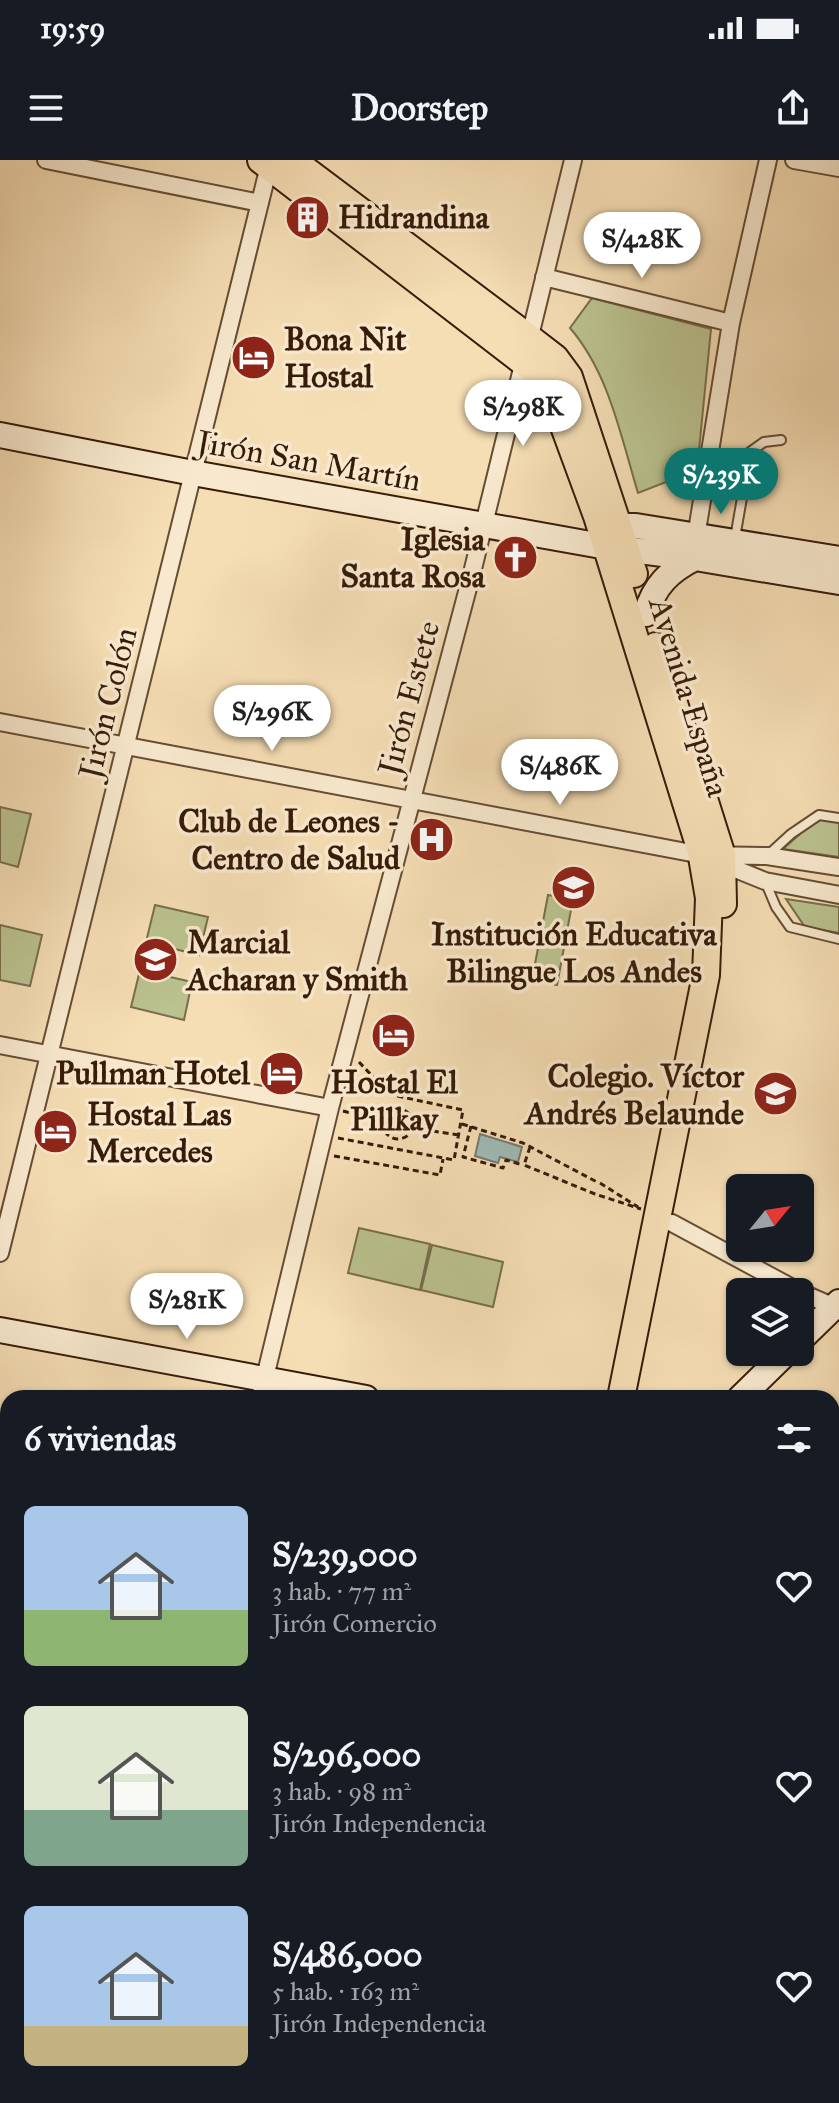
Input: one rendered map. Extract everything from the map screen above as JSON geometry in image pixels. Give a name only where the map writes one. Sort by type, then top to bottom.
[{"type":"main road","name":"Avenida España","points":[[274,162],[526,350],[555,358],[569,377],[613,537],[716,858]]},
{"type":"main road","name":"Avenida España","points":[[613,537],[646,614],[716,858],[720,970],[657,1216],[623,1390]]},
{"type":"main road","name":"Avenida España","points":[[640,1390],[657,1216]]},
{"type":"street","points":[[46,160],[260,203]]},
{"type":"street","name":"Jirón Estete","points":[[262,1389],[411,799],[484,525],[573,160]]},
{"type":"street","points":[[646,614],[663,579],[696,547],[731,323],[768,160]]},
{"type":"street","points":[[794,160],[839,168]]},
{"type":"street","name":"Jirón Colón","points":[[0,1253],[260,203],[274,162]]},
{"type":"street","points":[[544,277],[731,323]]},
{"type":"street","name":"Jirón San Martín","points":[[0,435],[484,525],[696,547]]},
{"type":"street","points":[[696,547],[734,543],[839,559]]},
{"type":"street","points":[[696,547],[839,582]]},
{"type":"street","points":[[0,722],[716,858],[767,856],[839,867]]},
{"type":"street","points":[[716,858],[765,881],[839,895]]},
{"type":"street","points":[[0,1045],[335,1109]]},
{"type":"street","points":[[657,1216],[774,1278]]},
{"type":"street","points":[[814,1297],[837,1306],[814,1327]]},
{"type":"street","points":[[0,1330],[262,1389]]},
{"type":"street","points":[[748,1390],[773,1366]]},
{"type":"lane","points":[[734,543],[750,452],[764,442],[781,440]]},
{"type":"lane","points":[[767,856],[791,834],[819,815],[839,818]]},
{"type":"lane","points":[[765,881],[776,907],[790,927],[839,939]]},
{"type":"path","points":[[357,1059],[375,1079],[416,1100]]},
{"type":"path","points":[[338,1138],[454,1160],[455,1156],[463,1110],[350,1086]]},
{"type":"path","points":[[335,1109],[382,1121]]},
{"type":"path","points":[[401,1109],[411,1116],[413,1128],[404,1138],[395,1139],[384,1131],[382,1121],[389,1111],[401,1109]]},
{"type":"path","points":[[461,1124],[530,1147],[657,1216]]},
{"type":"path","points":[[463,1157],[471,1126]]},
{"type":"path","points":[[413,1128],[459,1135]]},
{"type":"path","points":[[524,1165],[530,1147]]},
{"type":"path","points":[[455,1156],[503,1168],[506,1160],[524,1165],[657,1216]]},
{"type":"path","points":[[334,1157],[440,1175],[443,1157]]},
{"type":"green space","points":[[592,298],[711,329],[697,470],[638,493],[604,385],[595,365],[570,328]]},
{"type":"green space","points":[[0,807],[31,814],[18,867],[0,862]]},
{"type":"green space","points":[[819,817],[839,822],[839,857],[783,849]]},
{"type":"green space","points":[[548,895],[573,899],[557,985],[532,980]]},
{"type":"green space","points":[[786,899],[839,907],[839,933],[805,927]]},
{"type":"green space","points":[[155,905],[208,917],[199,955],[146,942]]},
{"type":"green space","points":[[0,925],[42,935],[30,986],[0,980]]},
{"type":"green space","points":[[140,970],[192,982],[184,1020],[131,1007]]},
{"type":"green space","points":[[359,1228],[430,1244],[420,1290],[348,1273]]},
{"type":"green space","points":[[432,1245],[503,1262],[493,1307],[421,1290]]},
{"type":"water","points":[[480,1134],[522,1147],[518,1162],[500,1157],[498,1163],[475,1156]]},
{"type":"place","name":"Hidrandina","points":[[307,217]]},
{"type":"place","name":"Bona Nit Hostal","points":[[253,357]]},
{"type":"place","name":"Iglesia Santa Rosa","points":[[516,557]]},
{"type":"place","name":"Club de Leones - Centro de Salud","points":[[431,839]]},
{"type":"place","name":"Institución Educativa Bilingue Los Andes","points":[[574,887]]},
{"type":"place","name":"Marcial Acharan y Smith","points":[[156,960]]},
{"type":"place","name":"Hostal El Pillkay","points":[[394,1035]]},
{"type":"place","name":"Pullman Hotel","points":[[281,1073]]},
{"type":"place","name":"Colegio. Víctor Andrés Belaunde","points":[[775,1094]]},
{"type":"place","name":"Hostal Las Mercedes","points":[[56,1132]]}]
